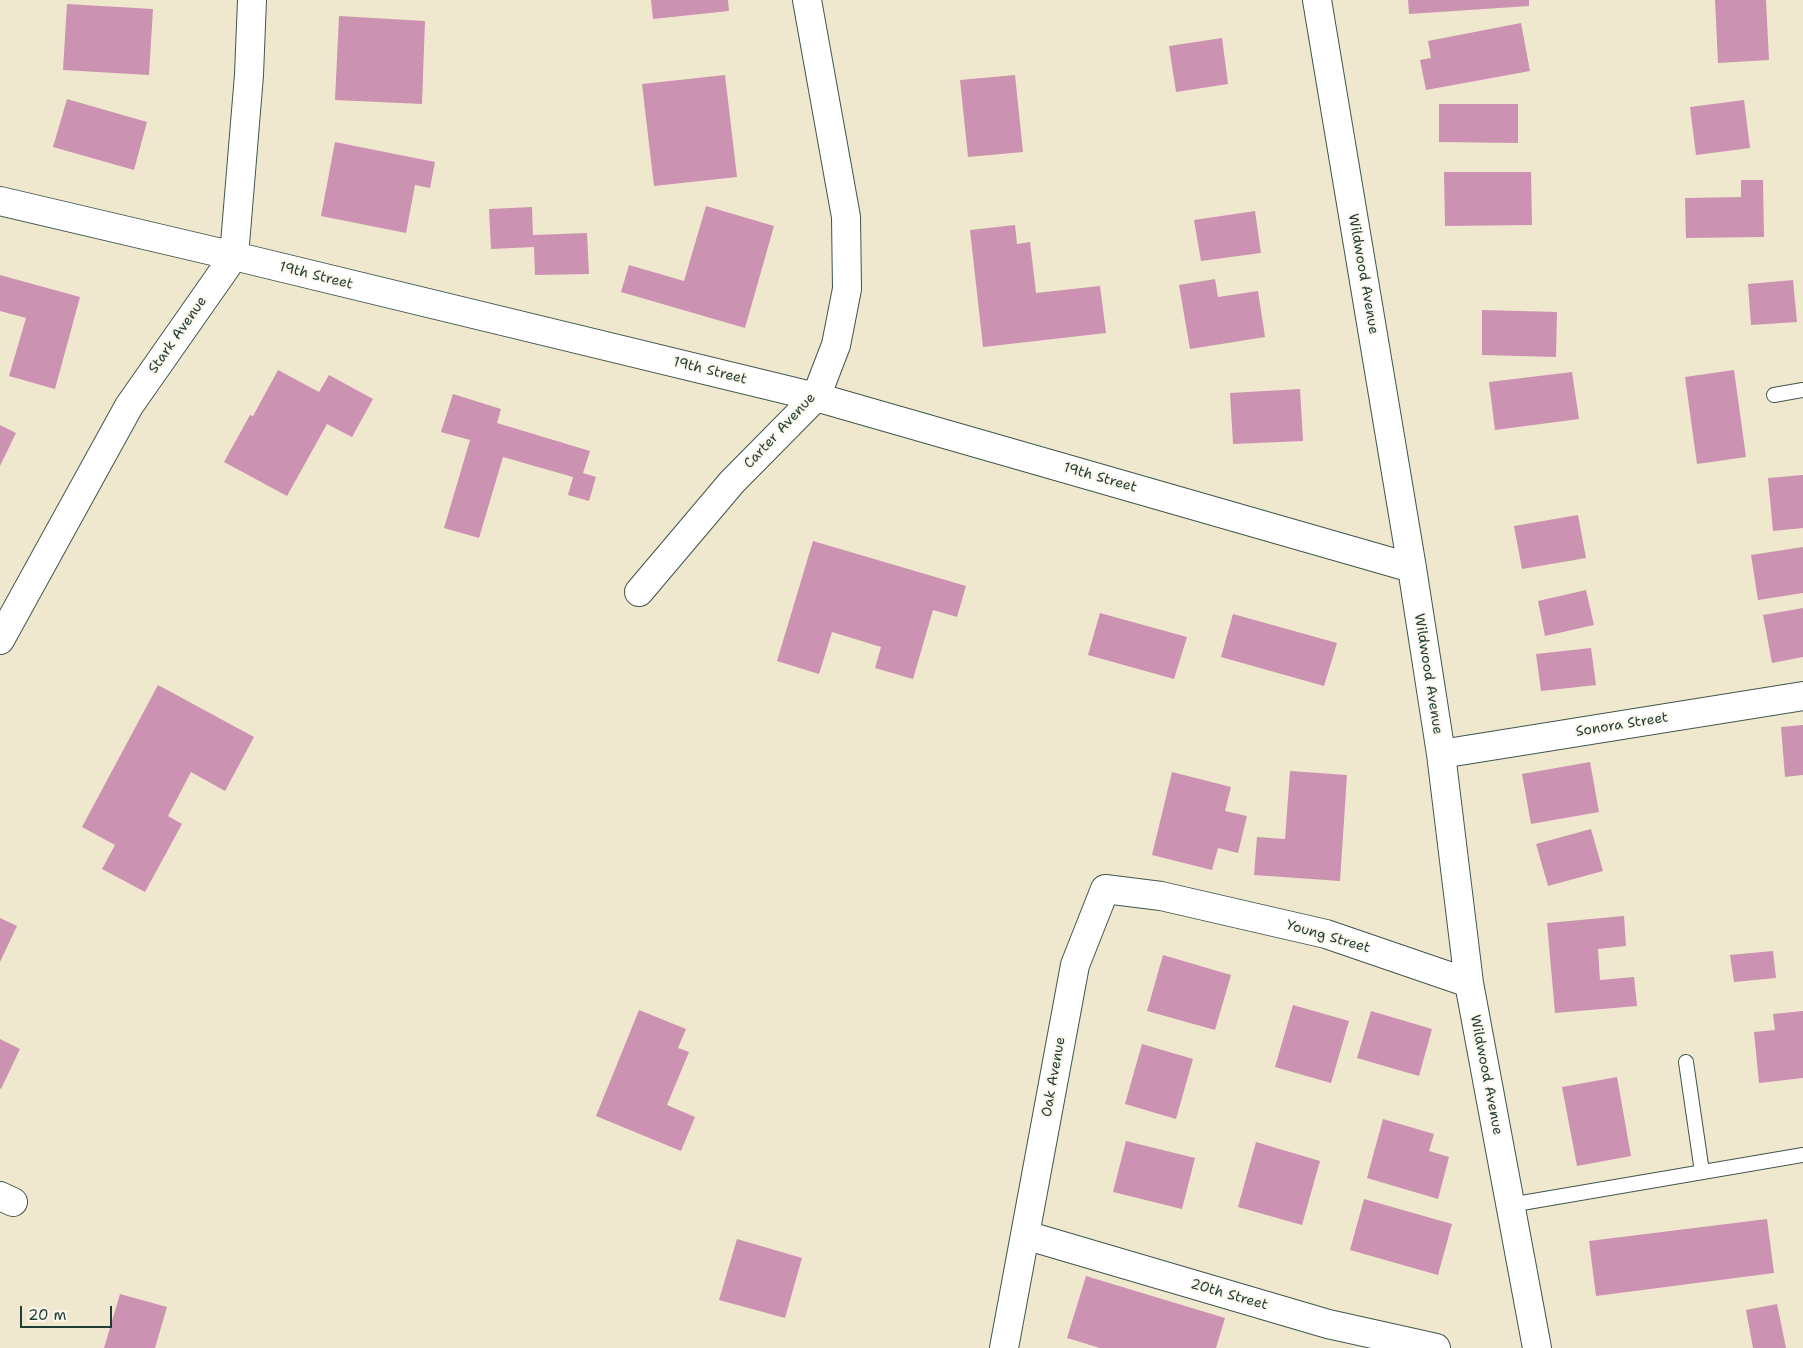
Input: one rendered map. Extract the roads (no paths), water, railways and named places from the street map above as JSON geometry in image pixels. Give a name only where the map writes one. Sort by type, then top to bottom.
[{"type":"street","points":[[234,256],[249,75],[252,0]]},
{"type":"street","name":"Carter Avenue","points":[[639,592],[732,482],[816,397],[836,345],[847,289],[846,217],[807,0]]},
{"type":"street","name":"Wildwood Avenue","points":[[1317,0],[1412,568],[1441,754],[1469,983],[1537,1348]]},
{"type":"street","name":"19th Street","points":[[0,202],[234,256],[816,397],[1412,568]]},
{"type":"street","name":"Stark Avenue","points":[[0,640],[128,406],[234,256]]},
{"type":"street","name":"Sonora Street","points":[[1441,754],[1803,696]]},
{"type":"street","name":"Oak Avenue","points":[[1004,1348],[1075,965],[1106,889],[1161,896],[1184,902]]},
{"type":"street","name":"Young Street","points":[[1184,902],[1326,934],[1469,983]]},
{"type":"street","name":"20th Street","points":[[1025,1235],[1328,1324],[1436,1348]]},
{"type":"lane","points":[[1774,395],[1803,390]]},
{"type":"lane","points":[[1686,1062],[1702,1172]]},
{"type":"lane","points":[[1510,1205],[1803,1154]]}]
